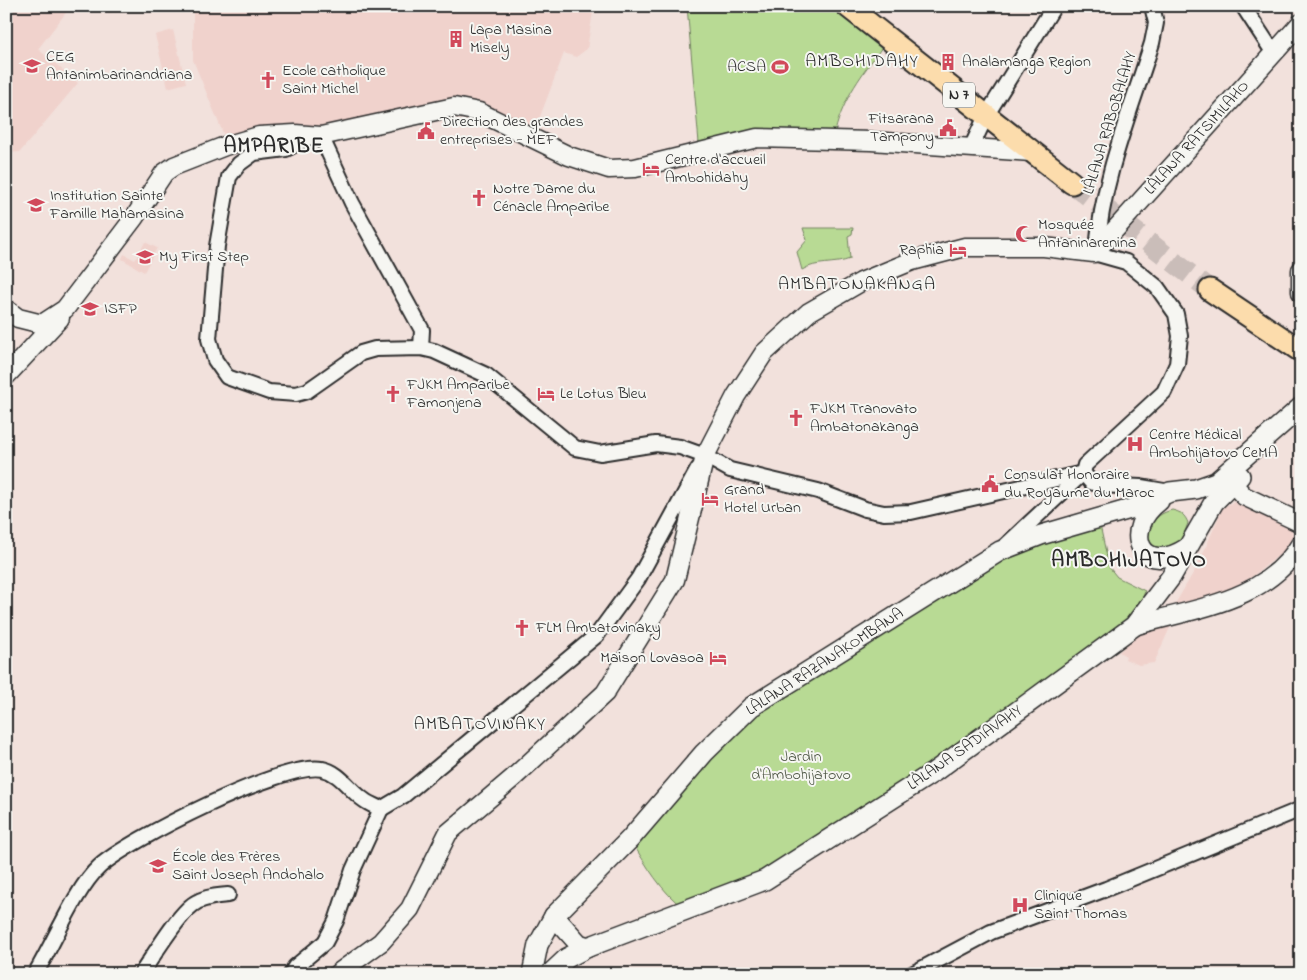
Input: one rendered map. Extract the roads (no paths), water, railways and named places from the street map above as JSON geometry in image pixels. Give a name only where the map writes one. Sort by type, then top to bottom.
[{"type":"main road","name":"N 7","points":[[847,6],[1072,183]]},
{"type":"main road","points":[[1210,290],[1298,352]]},
{"type":"main road","points":[[1224,482],[1301,407]]},
{"type":"main road","name":"LÀLANA SADIAVAHY","points":[[550,974],[567,958],[588,947],[765,880],[934,772],[1134,626],[1169,581],[1224,482],[1301,421]]},
{"type":"main road","name":"LÀLANA RAZANAKOMBANA","points":[[532,974],[538,945],[554,916],[630,839],[704,753],[751,707],[1000,550],[1054,531],[1134,508],[1170,492],[1196,489],[1224,482]]},
{"type":"main road","points":[[1170,492],[1144,515],[1139,528],[1140,548],[1145,554],[1163,558],[1174,556],[1187,548]]},
{"type":"main road","points":[[554,916],[578,944],[588,947]]},
{"type":"main road","points":[[543,936],[559,941],[567,958]]},
{"type":"street","points":[[971,148],[986,116],[1054,6]]},
{"type":"street","name":"LÀLANA RABOBALAHY","points":[[1095,251],[1098,226],[1110,175],[1152,43],[1156,23],[1152,6]]},
{"type":"street","points":[[1243,6],[1273,52]]},
{"type":"street","name":"LÀLANA RATSIMILAHO","points":[[1095,251],[1273,52],[1301,24]]},
{"type":"street","points":[[1031,152],[871,141],[757,138],[636,168],[609,169],[569,156],[479,112],[454,107],[317,136],[286,148],[254,153],[239,164],[229,177],[223,203],[210,307],[209,339],[214,360],[227,377],[269,392],[296,394],[306,391],[361,353],[375,349],[422,348],[442,354],[486,375],[575,448],[600,453],[656,444],[680,447],[705,456],[730,470],[818,491],[865,509],[884,512],[912,512],[1083,473]]},
{"type":"street","points":[[6,376],[59,321],[65,309],[134,218],[164,173],[174,166],[225,146],[260,136],[295,134],[317,136]]},
{"type":"street","points":[[317,136],[422,330],[422,348]]},
{"type":"street","points":[[290,974],[295,967],[325,942],[336,921],[353,870],[381,809],[403,796],[597,635],[638,579],[736,396],[764,353],[809,312],[861,282],[912,261],[966,247],[1044,247],[1095,251],[1126,262],[1157,287],[1176,314],[1180,336],[1176,364],[1164,392],[1085,465],[1083,473],[1000,550]]},
{"type":"street","points":[[1301,270],[1301,292]]},
{"type":"street","points":[[6,309],[18,318],[42,324],[65,309]]},
{"type":"street","points":[[337,974],[381,942],[410,909],[448,833],[513,778],[605,692],[675,580],[705,456]]},
{"type":"street","points":[[1083,473],[1091,482],[1100,485],[1141,487],[1170,492]]},
{"type":"street","points":[[1224,482],[1244,496],[1301,523]]},
{"type":"street","points":[[1134,626],[1187,610],[1226,603],[1280,571],[1301,543]]},
{"type":"street","points":[[35,974],[83,889],[98,867],[142,838],[205,807],[269,779],[320,768],[329,771],[364,800],[381,809]]},
{"type":"street","points":[[912,974],[990,932],[1124,882],[1301,809]]},
{"type":"street","points":[[141,974],[185,912],[195,902],[214,896],[228,895]]},
{"type":"tunnel","points":[[1072,183],[1210,290]]},
{"type":"place","name":"Lapa Masina Misely","points":[[456,39]]},
{"type":"place","name":"Analamanga Region","points":[[948,62]]},
{"type":"place","name":"CEG Antanimbarinandriana","points":[[32,66]]},
{"type":"place","name":"ACSA","points":[[780,67]]},
{"type":"place","name":"Ecole catholique Saint Michel","points":[[268,80]]},
{"type":"place","name":"Fitsarana Tampony","points":[[948,128]]},
{"type":"place","name":"Direction des grandes entreprises - MEF","points":[[426,131]]},
{"type":"place","name":"Centre d'accueil Ambohidahy","points":[[651,169]]},
{"type":"place","name":"Notre Dame du Cénacle Amparibe","points":[[479,198]]},
{"type":"place","name":"Institution Sainte Famille Mahamasina","points":[[36,205]]},
{"type":"place","name":"Mosquée Antaninarenina","points":[[1024,234]]},
{"type":"place","name":"Raphia","points":[[958,250]]},
{"type":"place","name":"My First Step","points":[[145,257]]},
{"type":"place","name":"ISFP","points":[[90,309]]},
{"type":"place","name":"FJKM Amparibe Famonjena","points":[[393,394]]},
{"type":"place","name":"Le Lotus Bleu","points":[[546,394]]},
{"type":"place","name":"FJKM Tranovato Ambatonakanga","points":[[796,418]]},
{"type":"place","name":"Centre Médical Ambohijatovo CeMA","points":[[1135,444]]},
{"type":"place","name":"Consulat Honoraire du Royaume du Maroc","points":[[990,484]]},
{"type":"place","name":"Grand Hotel Urban","points":[[710,499]]},
{"type":"place","name":"FLM Ambatovinaky","points":[[522,628]]},
{"type":"place","name":"Maison Lovasoa","points":[[718,658]]},
{"type":"place","name":"École des Frères Saint Joseph Andohalo","points":[[158,866]]},
{"type":"place","name":"Clinique Saint Thomas","points":[[1020,905]]},
{"type":"district","name":"AMBOHIDAHY","points":[[862,62]]},
{"type":"district","name":"AMPARIBE","points":[[274,147]]},
{"type":"district","name":"AMBATONAKANGA","points":[[857,285]]},
{"type":"district","name":"AMBOHIJATOVO","points":[[1129,561]]},
{"type":"district","name":"AMBATOVINAKY","points":[[480,725]]},
{"type":"park label","name":"Jardin d'Ambohijatovo","points":[[801,766]]}]
